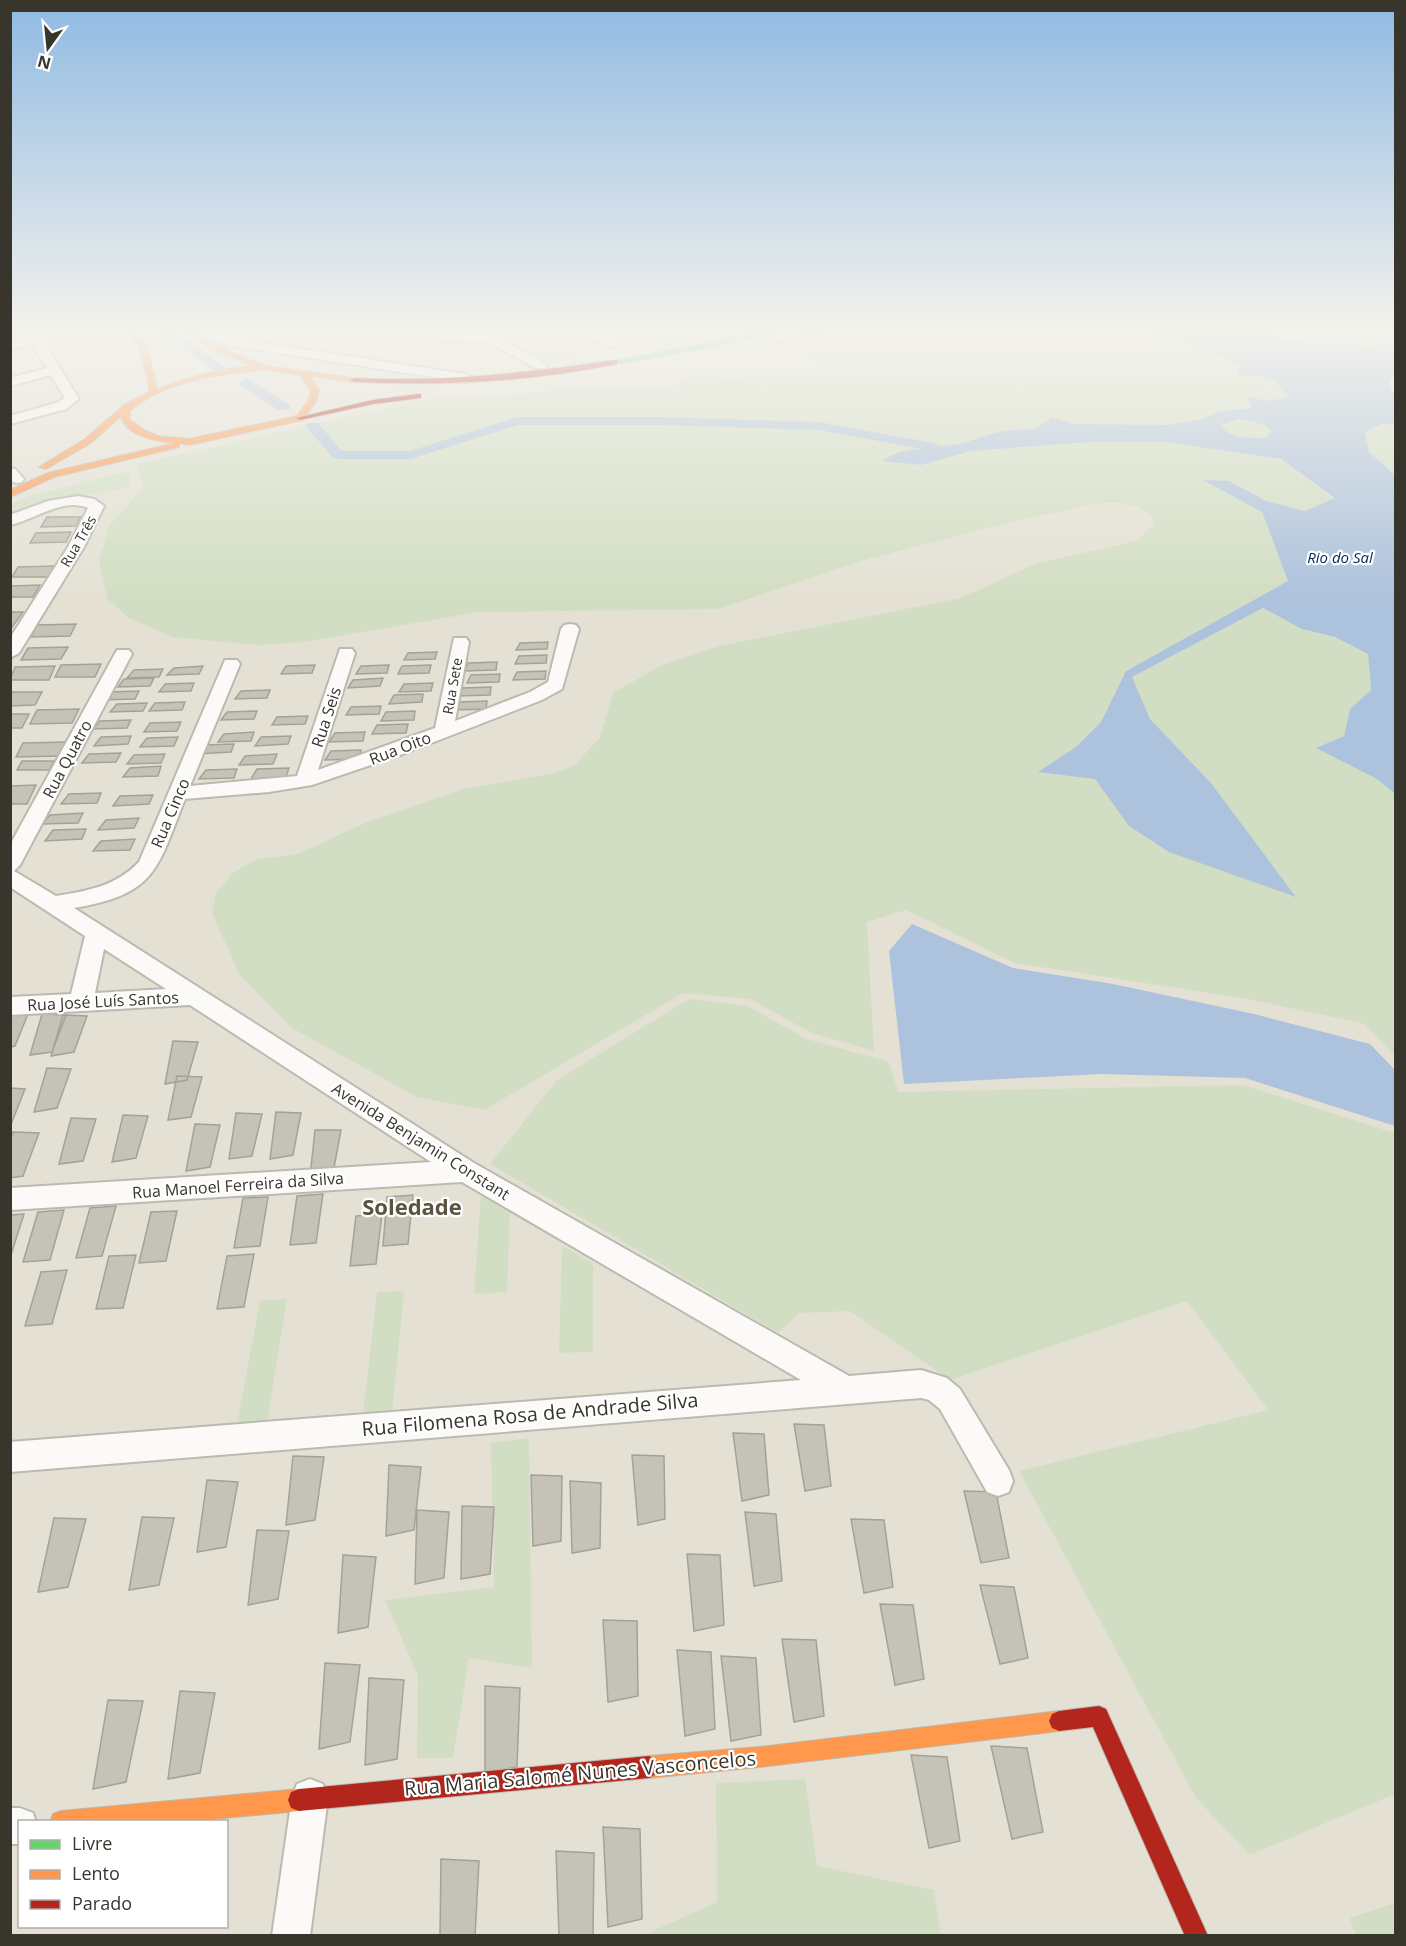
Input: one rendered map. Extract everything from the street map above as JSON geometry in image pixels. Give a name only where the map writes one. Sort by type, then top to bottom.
[{"type":"main road","points":[[13,478],[58,460],[97,435],[118,418]]},
{"type":"main road","points":[[125,418],[133,430],[145,435],[190,442]]},
{"type":"main road","points":[[10,494],[51,476],[300,418]]},
{"type":"main road","name":"Rua Maria Salomé Nunes Vasconcelos","points":[[71,1820],[759,1757],[1099,1716],[1197,1935]]},
{"type":"street","name":"Rua Três","points":[[10,521],[65,502],[84,501],[96,506],[76,547],[10,653]]},
{"type":"street","name":"Rua Oito","points":[[179,793],[305,781],[396,750],[536,696],[556,685],[570,629]]},
{"type":"street","name":"Rua Sete","points":[[444,730],[460,642]]},
{"type":"street","name":"Rua Seis","points":[[305,781],[346,653]]},
{"type":"street","name":"Rua Quatro","points":[[10,865],[123,654]]},
{"type":"street","name":"Rua Cinco","points":[[55,904],[112,893],[134,881],[148,865],[231,664]]},
{"type":"street","name":"Avenida Benjamin Constant","points":[[10,877],[465,1171],[843,1388]]},
{"type":"street","points":[[81,1002],[97,932]]},
{"type":"street","name":"Rua José Luís Santos","points":[[10,1006],[195,996]]},
{"type":"street","name":"Rua Manoel Ferreira da Silva","points":[[10,1200],[465,1171]]},
{"type":"street","name":"Rua Filomena Rosa de Andrade Silva","points":[[10,1456],[911,1383],[937,1388],[950,1399],[998,1481]]},
{"type":"street","points":[[291,1935],[310,1797]]},
{"type":"green space","points":[[343,418],[1051,418],[1032,429],[1009,430],[960,444],[910,450],[883,461],[921,465],[970,451],[1090,442],[1167,442],[1281,459],[1336,498],[1305,511],[1266,501],[1229,481],[1204,481],[1262,512],[1288,581],[1126,671],[1101,722],[1076,747],[1039,772],[1095,778],[1129,826],[1295,896],[1211,783],[1150,719],[1132,677],[1263,608],[1302,629],[1335,637],[1368,654],[1371,690],[1350,709],[1344,736],[1317,748],[1377,779],[1395,794],[1395,1056],[1365,1024],[1248,999],[1014,963],[906,910],[867,922],[874,1051],[812,1033],[750,999],[683,993],[484,1110],[417,1097],[292,1028],[239,974],[212,913],[216,893],[233,873],[257,859],[298,854],[367,822],[464,789],[555,773],[575,765],[600,737],[613,693],[662,665],[719,646],[961,598],[1035,564],[1136,541],[1154,525],[1151,515],[1137,507],[1119,503],[1100,503],[1015,521],[868,559],[718,609],[479,612],[304,642],[260,645],[172,637],[127,617],[107,598],[99,561],[109,526],[143,488],[138,464]]},
{"type":"green space","points":[[1055,418],[1205,418],[1169,425],[1075,424]]},
{"type":"green space","points":[[1240,419],[1265,425],[1272,430],[1267,438],[1248,438],[1228,433],[1221,424]]},
{"type":"green space","points":[[1381,424],[1395,424],[1395,475],[1369,452],[1365,432]]},
{"type":"green space","points":[[130,471],[130,487],[39,505],[11,520],[11,504],[31,496]]},
{"type":"green space","points":[[689,999],[747,1006],[807,1039],[889,1062],[898,1092],[1243,1085],[1395,1133],[1395,1794],[1250,1855],[1196,1798],[1019,1471],[1268,1410],[1187,1301],[950,1380],[850,1311],[799,1313],[778,1333],[490,1164],[557,1080]]},
{"type":"green space","points":[[481,1193],[510,1209],[507,1292],[474,1294]]},
{"type":"green space","points":[[562,1246],[593,1263],[593,1352],[559,1353]]},
{"type":"green space","points":[[404,1291],[392,1412],[363,1414],[377,1292]]},
{"type":"green space","points":[[287,1299],[267,1422],[237,1424],[260,1301]]},
{"type":"green space","points":[[529,1438],[532,1668],[469,1658],[453,1758],[417,1758],[418,1676],[385,1600],[494,1587],[491,1443]]},
{"type":"green space","points":[[805,1779],[817,1866],[934,1890],[941,1935],[642,1936],[717,1902],[716,1783]]},
{"type":"green space","points":[[1395,1903],[1395,1935],[1355,1935],[1350,1918]]},
{"type":"water","name":"Rio do Sal","points":[[1051,418],[1075,424],[1169,425],[1202,419],[1395,418],[1395,424],[1381,424],[1365,432],[1369,452],[1395,475],[1395,794],[1377,779],[1316,748],[1344,736],[1350,709],[1371,690],[1368,654],[1335,637],[1302,629],[1263,608],[1132,677],[1150,719],[1211,783],[1296,897],[1169,852],[1129,826],[1095,779],[1038,772],[1076,747],[1101,722],[1126,671],[1288,581],[1262,512],[1203,480],[1229,481],[1266,501],[1305,511],[1335,498],[1281,459],[1167,442],[1090,442],[971,451],[921,465],[882,461],[900,452],[959,444],[1009,430],[1032,429]],"holes":[[[1240,419],[1265,425],[1271,430],[1267,438],[1243,437],[1233,435],[1223,429],[1222,424]]]},
{"type":"water","points":[[912,924],[1013,968],[1113,984],[1254,1014],[1370,1044],[1395,1070],[1395,1126],[1245,1078],[1102,1074],[904,1084],[889,951]]},
{"type":"building","points":[[47,517],[81,517],[76,526],[41,527]]},
{"type":"building","points":[[71,532],[66,542],[30,543],[36,533]]},
{"type":"building","points":[[55,566],[49,577],[12,577],[18,567]]},
{"type":"building","points":[[40,585],[33,597],[10,597],[10,586]]},
{"type":"building","points":[[10,612],[23,612],[12,627],[10,627]]},
{"type":"building","points":[[76,624],[70,636],[31,637],[37,625]]},
{"type":"building","points":[[548,642],[547,649],[516,650],[520,643]]},
{"type":"building","points":[[68,647],[61,659],[21,660],[28,648]]},
{"type":"building","points":[[437,652],[435,659],[404,660],[408,653]]},
{"type":"building","points":[[547,655],[546,663],[515,664],[519,656]]},
{"type":"building","points":[[497,662],[496,670],[464,671],[468,663]]},
{"type":"building","points":[[101,664],[95,677],[55,677],[61,665]]},
{"type":"building","points":[[315,665],[312,673],[281,674],[286,666]]},
{"type":"building","points":[[389,665],[387,673],[356,674],[361,666]]},
{"type":"building","points":[[431,665],[429,673],[398,674],[402,666]]},
{"type":"building","points":[[55,666],[49,680],[10,680],[15,667]]},
{"type":"building","points":[[203,666],[199,674],[167,675],[174,668]]},
{"type":"building","points":[[163,669],[159,677],[127,678],[134,670]]},
{"type":"building","points":[[546,671],[545,679],[513,680],[517,672]]},
{"type":"building","points":[[500,674],[499,682],[467,683],[471,675]]},
{"type":"building","points":[[154,678],[150,686],[118,687],[124,679]]},
{"type":"building","points":[[383,678],[380,686],[348,688],[353,680]]},
{"type":"building","points":[[194,683],[191,691],[159,692],[165,684]]},
{"type":"building","points":[[433,683],[431,691],[399,692],[404,684]]},
{"type":"building","points":[[491,687],[490,695],[458,696],[462,688]]},
{"type":"building","points":[[270,690],[267,698],[235,699],[241,691]]},
{"type":"building","points":[[139,691],[135,699],[102,700],[109,692]]},
{"type":"building","points":[[10,692],[42,692],[35,705],[10,706]]},
{"type":"building","points":[[423,694],[422,702],[389,704],[394,695]]},
{"type":"building","points":[[487,701],[486,709],[454,710],[458,702]]},
{"type":"building","points":[[185,702],[182,710],[149,711],[155,703]]},
{"type":"building","points":[[147,703],[143,711],[110,712],[117,704]]},
{"type":"building","points":[[381,706],[379,714],[346,715],[351,707]]},
{"type":"building","points":[[79,709],[72,723],[30,724],[37,710]]},
{"type":"building","points":[[257,711],[254,719],[221,720],[227,712]]},
{"type":"building","points":[[415,711],[414,720],[381,721],[386,712]]},
{"type":"building","points":[[10,714],[29,714],[22,728],[10,728]]},
{"type":"building","points":[[308,716],[305,724],[272,725],[277,717]]},
{"type":"building","points":[[131,720],[127,728],[93,729],[100,721]]},
{"type":"building","points":[[181,722],[177,731],[144,732],[150,723]]},
{"type":"building","points":[[408,724],[406,733],[372,734],[377,725]]},
{"type":"building","points":[[254,732],[251,741],[218,742],[224,734]]},
{"type":"building","points":[[365,732],[363,741],[329,742],[335,733]]},
{"type":"building","points":[[131,736],[128,744],[94,746],[101,737]]},
{"type":"building","points":[[291,736],[288,744],[255,746],[261,737]]},
{"type":"building","points":[[178,737],[174,746],[140,747],[147,738]]},
{"type":"building","points":[[66,742],[59,756],[16,757],[23,743]]},
{"type":"building","points":[[234,744],[231,752],[197,754],[203,745]]},
{"type":"building","points":[[361,750],[359,759],[325,760],[331,751]]},
{"type":"building","points":[[121,753],[116,762],[82,763],[89,754]]},
{"type":"building","points":[[165,754],[161,763],[127,764],[134,755]]},
{"type":"building","points":[[277,754],[273,764],[239,765],[245,756]]},
{"type":"building","points":[[22,761],[54,761],[49,770],[17,770]]},
{"type":"building","points":[[161,766],[158,776],[123,777],[130,768]]},
{"type":"building","points":[[289,768],[286,777],[251,779],[257,769]]},
{"type":"building","points":[[237,769],[234,778],[199,779],[206,770]]},
{"type":"building","points":[[36,785],[27,804],[10,804],[10,786]]},
{"type":"building","points":[[101,793],[97,803],[61,804],[69,794]]},
{"type":"building","points":[[153,795],[149,804],[113,806],[120,796]]},
{"type":"building","points":[[83,813],[78,823],[42,824],[50,815]]},
{"type":"building","points":[[139,818],[134,828],[98,830],[106,820]]},
{"type":"building","points":[[86,829],[82,839],[45,841],[53,830]]},
{"type":"building","points":[[135,839],[130,850],[93,851],[101,841]]},
{"type":"building","points":[[10,1009],[30,1009],[15,1046],[10,1047]]},
{"type":"building","points":[[42,1014],[66,1015],[52,1052],[30,1055]]},
{"type":"building","points":[[63,1015],[87,1016],[74,1052],[51,1056]]},
{"type":"building","points":[[173,1041],[198,1042],[187,1080],[165,1084]]},
{"type":"building","points":[[47,1068],[71,1069],[57,1108],[34,1112]]},
{"type":"building","points":[[177,1076],[202,1077],[191,1117],[168,1120]]},
{"type":"building","points":[[10,1088],[25,1089],[10,1127]]},
{"type":"building","points":[[276,1112],[301,1113],[293,1155],[270,1159]]},
{"type":"building","points":[[236,1113],[262,1114],[252,1156],[229,1159]]},
{"type":"building","points":[[123,1115],[148,1116],[136,1158],[112,1162]]},
{"type":"building","points":[[71,1118],[96,1119],[83,1161],[59,1164]]},
{"type":"building","points":[[195,1124],[220,1125],[210,1167],[186,1171]]},
{"type":"building","points":[[315,1130],[341,1130],[333,1173],[310,1177]]},
{"type":"building","points":[[13,1132],[39,1133],[23,1176],[10,1178],[10,1141]]},
{"type":"building","points":[[323,1194],[316,1243],[290,1245],[297,1196]]},
{"type":"building","points":[[413,1195],[408,1244],[383,1246],[387,1197]]},
{"type":"building","points":[[268,1197],[260,1246],[234,1248],[243,1198]]},
{"type":"building","points":[[116,1206],[102,1256],[76,1258],[90,1208]]},
{"type":"building","points":[[64,1210],[50,1260],[23,1262],[38,1212]]},
{"type":"building","points":[[177,1211],[166,1261],[139,1263],[151,1212]]},
{"type":"building","points":[[24,1214],[10,1258],[10,1215]]},
{"type":"building","points":[[382,1214],[376,1264],[350,1266],[356,1216]]},
{"type":"building","points":[[254,1254],[244,1307],[217,1309],[227,1256]]},
{"type":"building","points":[[136,1255],[123,1308],[96,1309],[109,1256]]},
{"type":"building","points":[[67,1270],[52,1324],[25,1326],[41,1272]]},
{"type":"building","points":[[794,1424],[824,1425],[831,1486],[805,1491]]},
{"type":"building","points":[[733,1433],[764,1434],[769,1495],[742,1501]]},
{"type":"building","points":[[632,1455],[664,1456],[665,1519],[638,1525]]},
{"type":"building","points":[[293,1456],[324,1457],[315,1520],[286,1525]]},
{"type":"building","points":[[389,1465],[421,1467],[414,1530],[386,1536]]},
{"type":"building","points":[[531,1475],[562,1476],[561,1541],[533,1546]]},
{"type":"building","points":[[207,1480],[238,1482],[226,1547],[197,1552]]},
{"type":"building","points":[[570,1481],[601,1483],[600,1548],[572,1553]]},
{"type":"building","points":[[964,1491],[996,1492],[1009,1558],[981,1563]]},
{"type":"building","points":[[462,1506],[494,1507],[490,1574],[461,1579]]},
{"type":"building","points":[[417,1510],[449,1512],[444,1578],[415,1584]]},
{"type":"building","points":[[745,1512],[776,1514],[782,1581],[754,1586]]},
{"type":"building","points":[[142,1517],[174,1518],[159,1585],[129,1590]]},
{"type":"building","points":[[54,1518],[86,1519],[68,1587],[38,1592]]},
{"type":"building","points":[[851,1519],[884,1520],[893,1587],[864,1593]]},
{"type":"building","points":[[257,1530],[289,1531],[278,1599],[248,1605]]},
{"type":"building","points":[[687,1554],[720,1555],[724,1625],[694,1631]]},
{"type":"building","points":[[343,1555],[376,1557],[368,1627],[338,1633]]},
{"type":"building","points":[[980,1585],[1014,1587],[1028,1658],[1000,1664]]},
{"type":"building","points":[[880,1604],[913,1605],[924,1679],[895,1685]]},
{"type":"building","points":[[603,1620],[637,1621],[638,1696],[608,1702]]},
{"type":"building","points":[[782,1639],[816,1640],[824,1716],[794,1722]]},
{"type":"building","points":[[677,1650],[711,1652],[715,1729],[685,1736]]},
{"type":"building","points":[[721,1656],[756,1658],[761,1735],[731,1741]]},
{"type":"building","points":[[325,1663],[360,1665],[350,1742],[319,1749]]},
{"type":"building","points":[[369,1678],[404,1680],[397,1759],[365,1765]]},
{"type":"building","points":[[485,1686],[520,1688],[517,1767],[485,1773]]},
{"type":"building","points":[[180,1691],[215,1693],[200,1773],[168,1779]]},
{"type":"building","points":[[108,1700],[143,1701],[126,1782],[93,1789]]},
{"type":"building","points":[[991,1746],[1027,1748],[1043,1832],[1012,1839]]},
{"type":"building","points":[[911,1755],[947,1757],[960,1841],[929,1848]]},
{"type":"building","points":[[603,1827],[640,1829],[642,1919],[608,1927]]},
{"type":"building","points":[[556,1851],[594,1853],[593,1936],[559,1936]]},
{"type":"building","points":[[441,1859],[479,1861],[475,1936],[440,1936]]},
{"type":"waterway","points":[[313,426],[338,455],[411,455],[517,421],[662,421],[818,426],[934,447]]},
{"type":"traffic: slow","points":[[43,467],[88,441],[115,418]]},
{"type":"traffic: slow","points":[[125,418],[131,426],[143,433],[157,438],[189,442],[300,418]]},
{"type":"traffic: slow","points":[[10,494],[51,475],[176,445]]},
{"type":"traffic: slow","points":[[649,1767],[759,1757],[1059,1721]]},
{"type":"traffic: slow","points":[[83,1820],[299,1800]]},
{"type":"traffic: jam","points":[[1059,1721],[1099,1716],[1197,1936]]},
{"type":"traffic: jam","points":[[299,1800],[649,1767]]},
{"type":"district","name":"Soledade","points":[[412,1206]]}]
